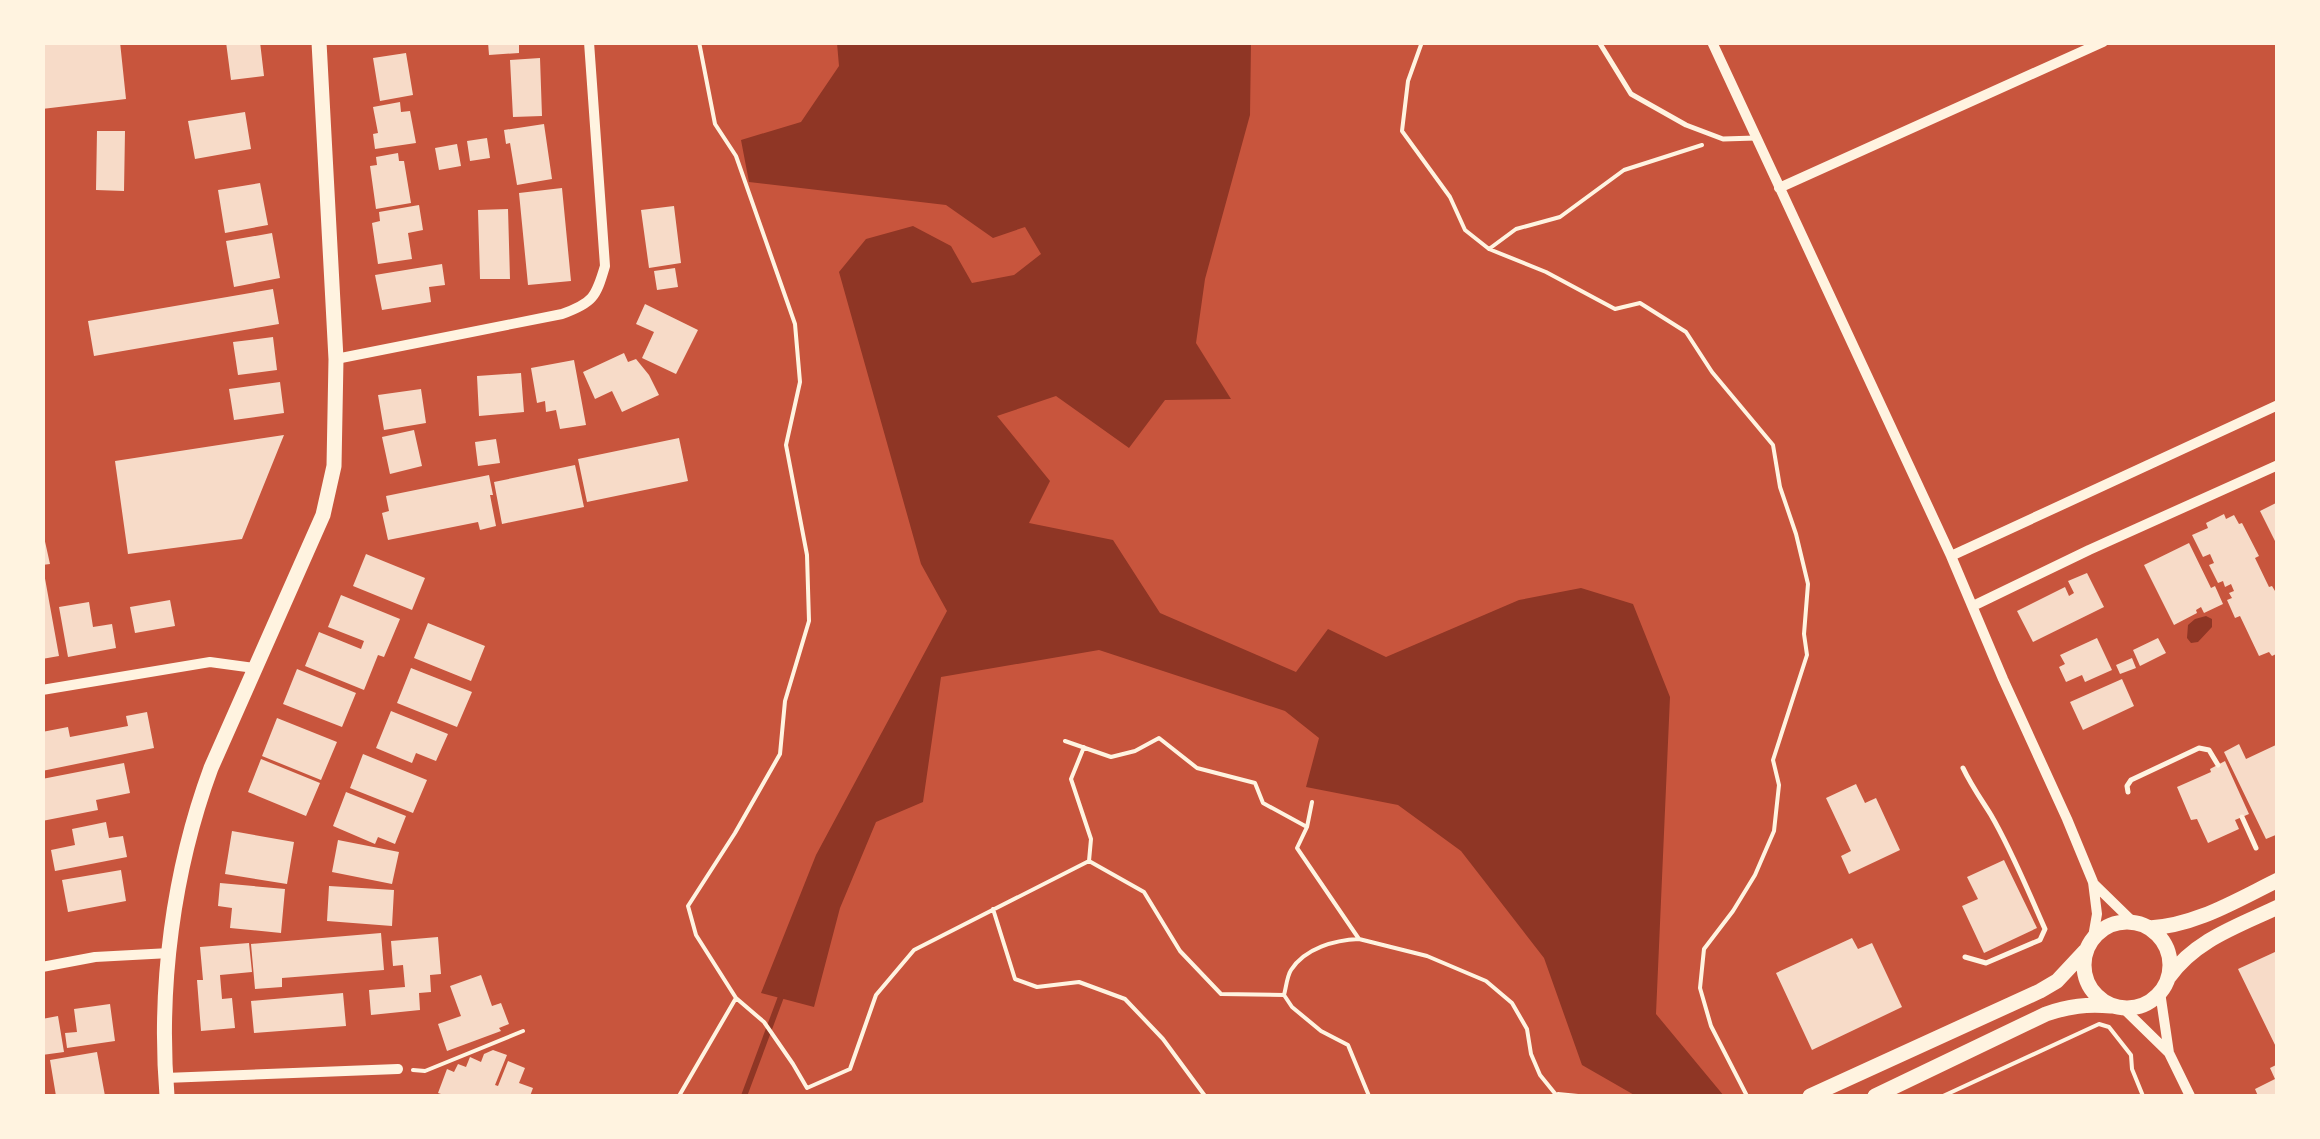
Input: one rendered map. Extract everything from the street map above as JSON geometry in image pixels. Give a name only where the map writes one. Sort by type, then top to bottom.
[{"type":"main road","points":[[167,1096],[164,1040],[170,954],[178,885],[195,811],[322,515],[334,466],[336,358],[318,42]]},
{"type":"main road","points":[[2149,928],[2187,921],[2278,880]]},
{"type":"main road","points":[[1875,1096],[2046,1014],[2087,1004],[2144,1004],[2196,948],[2278,907]]},
{"type":"main road","points":[[1810,1096],[2040,991],[2057,981],[2115,923],[2132,922],[2157,934],[2170,962],[2163,987]]},
{"type":"main road","points":[[2090,944],[2084,972],[2089,986],[2104,1002],[2119,1007]]},
{"type":"street","points":[[336,358],[562,314],[583,306],[597,294],[605,266],[589,42]]},
{"type":"street","points":[[1712,42],[1951,556],[2093,882],[2097,914],[2090,944]]},
{"type":"street","points":[[1779,188],[2103,42]]},
{"type":"street","points":[[1951,556],[2278,405]]},
{"type":"street","points":[[1973,606],[2278,465]]},
{"type":"street","points":[[42,690],[210,662],[254,668]]},
{"type":"street","points":[[2093,882],[2132,922]]},
{"type":"street","points":[[42,967],[95,957],[170,954]]},
{"type":"street","points":[[2163,987],[2169,1053],[2190,1096]]},
{"type":"street","points":[[2119,1007],[2169,1053]]},
{"type":"street","points":[[166,1078],[398,1068]]},
{"type":"lane","points":[[1599,42],[1630,94],[1686,125],[1723,139],[1756,138]]},
{"type":"lane","points":[[2128,792],[2131,780],[2200,748],[2209,750],[2218,765]]},
{"type":"lane","points":[[1963,768],[2009,850],[2045,928],[2040,940],[1986,963],[1964,957]]},
{"type":"lane","points":[[2242,817],[2256,848]]},
{"type":"path","points":[[699,42],[714,124],[736,156],[795,324],[800,382],[786,445],[807,555],[810,621],[785,701],[780,754],[688,906],[696,935],[736,998],[764,1022],[807,1088],[850,1069],[876,995],[914,950],[1089,861]]},
{"type":"path","points":[[1422,42],[1408,81],[1402,131],[1450,197],[1465,230],[1490,249],[1544,271],[1615,308],[1640,303],[1686,332],[1712,372],[1773,445],[1780,486],[1808,584],[1804,634],[1808,655],[1773,760],[1779,786],[1774,831],[1734,911],[1704,949],[1700,988],[1711,1026],[1748,1096]]},
{"type":"path","points":[[1490,249],[1516,229],[1560,217],[1624,170],[1723,139]]},
{"type":"path","points":[[1065,741],[1111,756],[1135,751],[1159,738],[1197,768],[1255,783],[1263,804],[1307,827]]},
{"type":"path","points":[[1084,746],[1070,779],[1091,839],[1089,861]]},
{"type":"path","points":[[1312,802],[1297,848],[1359,938]]},
{"type":"path","points":[[1089,861],[1144,892],[1180,951],[1222,994],[1284,995]]},
{"type":"path","points":[[994,909],[1016,979],[1037,987],[1078,982],[1125,999],[1163,1039],[1205,1096]]},
{"type":"path","points":[[1284,995],[1290,971],[1310,953],[1336,940],[1359,938],[1427,956],[1486,980],[1512,1004],[1526,1028],[1540,1074],[1558,1095],[1578,1096]]},
{"type":"path","points":[[1284,995],[1322,1031],[1348,1045],[1370,1096]]},
{"type":"path","points":[[679,1096],[736,998]]},
{"type":"path","points":[[1943,1096],[2099,1024],[2109,1027],[2132,1054],[2132,1069],[2143,1096]]},
{"type":"path","points":[[424,1071],[523,1031]]},
{"type":"path","points":[[2122,1044],[2130,1040]]},
{"type":"shaded area","points":[[837,43],[1251,43],[1250,115],[1205,279],[1196,343],[1231,399],[1165,400],[1129,448],[1056,396],[997,416],[1050,481],[1029,523],[1113,540],[1160,613],[1296,672],[1328,629],[1386,657],[1519,600],[1581,588],[1633,604],[1670,697],[1656,1014],[1724,1096],[1636,1096],[1582,1065],[1544,958],[1461,851],[1398,805],[1306,787],[1319,738],[1285,711],[1099,650],[941,677],[923,802],[876,822],[840,908],[814,1007],[761,993],[816,855],[947,611],[921,564],[839,272],[866,239],[913,226],[951,246],[972,283],[1014,275],[1041,254],[1025,227],[993,238],[946,205],[749,182],[741,140],[801,122],[839,66]]},
{"type":"shaded area","points":[[2206,616],[2212,619],[2212,627],[2198,642],[2191,643],[2187,638],[2188,625]]},
{"type":"building","points":[[42,42],[120,42],[126,99],[42,109]]},
{"type":"building","points":[[226,42],[260,42],[264,76],[231,80]]},
{"type":"building","points":[[488,42],[519,42],[519,53],[489,55]]},
{"type":"building","points":[[406,53],[413,95],[380,101],[373,58]]},
{"type":"building","points":[[540,58],[542,116],[513,117],[510,60]]},
{"type":"building","points":[[400,102],[401,112],[410,111],[416,143],[375,149],[373,134],[378,133],[373,107]]},
{"type":"building","points":[[245,112],[251,149],[195,159],[188,121]]},
{"type":"building","points":[[544,124],[552,179],[517,185],[504,130]]},
{"type":"building","points":[[97,131],[125,131],[124,191],[96,190]]},
{"type":"building","points":[[487,138],[490,158],[470,161],[467,141]]},
{"type":"building","points":[[457,144],[461,166],[439,170],[435,148]]},
{"type":"building","points":[[398,153],[399,161],[404,161],[411,203],[376,209],[370,166],[377,165],[376,157]]},
{"type":"building","points":[[260,183],[268,225],[225,233],[218,190]]},
{"type":"building","points":[[562,188],[571,281],[528,285],[519,193]]},
{"type":"building","points":[[419,205],[423,230],[408,233],[412,259],[378,264],[372,223],[380,221],[379,212]]},
{"type":"building","points":[[674,206],[681,263],[649,268],[641,210]]},
{"type":"building","points":[[508,209],[510,279],[480,279],[478,210]]},
{"type":"building","points":[[272,233],[280,278],[234,287],[226,241]]},
{"type":"building","points":[[442,264],[445,285],[429,287],[431,302],[382,310],[375,275]]},
{"type":"building","points":[[675,268],[678,287],[657,290],[654,271]]},
{"type":"building","points":[[273,289],[279,324],[94,356],[88,321]]},
{"type":"building","points":[[645,304],[698,330],[676,374],[642,358],[654,332],[636,324]]},
{"type":"building","points":[[273,337],[277,370],[238,375],[233,342]]},
{"type":"building","points":[[624,353],[628,362],[636,359],[659,395],[622,412],[612,391],[595,399],[583,372]]},
{"type":"building","points":[[574,360],[586,425],[560,429],[556,410],[546,412],[545,401],[537,403],[531,368]]},
{"type":"building","points":[[521,373],[524,412],[479,416],[477,376]]},
{"type":"building","points":[[280,382],[284,413],[234,420],[229,389]]},
{"type":"building","points":[[421,389],[426,423],[384,430],[378,395]]},
{"type":"building","points":[[414,430],[422,466],[390,474],[382,437]]},
{"type":"building","points":[[284,435],[242,539],[128,554],[115,461]]},
{"type":"building","points":[[679,438],[688,481],[587,502],[578,459]]},
{"type":"building","points":[[496,439],[500,463],[478,466],[475,442]]},
{"type":"building","points":[[575,465],[584,507],[502,524],[494,482]]},
{"type":"building","points":[[489,475],[496,526],[480,530],[478,522],[388,540],[382,513],[389,511],[386,496]]},
{"type":"building","points":[[2278,502],[2278,547],[2260,511]]},
{"type":"building","points":[[2224,514],[2226,519],[2234,515],[2242,523],[2269,587],[2278,596],[2278,653],[2272,656],[2269,652],[2259,656],[2240,616],[2235,618],[2227,600],[2234,591],[2231,584],[2225,587],[2223,581],[2218,583],[2209,565],[2214,563],[2210,554],[2203,557],[2192,535]]},
{"type":"building","points":[[44,537],[50,564],[42,565]]},
{"type":"building","points":[[2189,543],[2223,604],[2204,613],[2201,607],[2174,625],[2144,565]]},
{"type":"building","points":[[366,554],[425,578],[412,610],[353,586]]},
{"type":"building","points":[[42,573],[59,656],[42,659]]},
{"type":"building","points":[[2087,573],[2104,607],[2033,642],[2017,611],[2065,587],[2069,596],[2074,593],[2068,581]]},
{"type":"building","points":[[341,595],[400,619],[384,657],[378,655],[364,690],[305,666],[319,632],[361,649],[364,641],[328,627]]},
{"type":"building","points":[[170,600],[175,626],[135,633],[130,607]]},
{"type":"building","points":[[89,602],[93,627],[112,624],[116,648],[68,657],[59,607]]},
{"type":"building","points":[[428,623],[485,646],[471,681],[414,658]]},
{"type":"building","points":[[2097,638],[2112,670],[2085,682],[2082,675],[2066,682],[2059,667],[2065,664],[2060,655]]},
{"type":"building","points":[[2158,638],[2166,653],[2140,666],[2133,650]]},
{"type":"building","points":[[2132,658],[2136,668],[2120,674],[2116,665]]},
{"type":"building","points":[[411,668],[472,692],[457,727],[397,703]]},
{"type":"building","points":[[297,669],[356,693],[342,727],[283,704]]},
{"type":"building","points":[[2122,679],[2134,706],[2083,730],[2070,702]]},
{"type":"building","points":[[391,711],[448,734],[436,761],[416,753],[412,763],[376,748]]},
{"type":"building","points":[[147,712],[154,748],[42,771],[42,732],[68,727],[70,737],[128,726],[126,716]]},
{"type":"building","points":[[277,718],[337,742],[321,780],[262,756]]},
{"type":"building","points":[[2239,744],[2246,759],[2278,744],[2278,834],[2266,839],[2224,752]]},
{"type":"building","points":[[363,754],[427,780],[413,813],[350,788]]},
{"type":"building","points":[[261,759],[320,783],[306,816],[248,792]]},
{"type":"building","points":[[2225,761],[2249,814],[2235,820],[2239,829],[2208,843],[2197,819],[2191,820],[2177,787],[2211,772]]},
{"type":"building","points":[[124,763],[130,793],[96,800],[98,810],[42,821],[42,779]]},
{"type":"building","points":[[1856,784],[1865,803],[1876,798],[1900,850],[1849,874],[1841,856],[1851,851],[1826,798]]},
{"type":"building","points":[[346,792],[406,816],[395,844],[378,837],[375,844],[333,826]]},
{"type":"building","points":[[106,822],[109,838],[123,836],[127,857],[55,871],[51,850],[75,845],[72,829]]},
{"type":"building","points":[[232,831],[294,842],[287,884],[225,874]]},
{"type":"building","points":[[338,840],[399,852],[392,884],[332,872]]},
{"type":"building","points":[[2004,860],[2037,928],[1984,953],[1962,906],[1978,899],[1967,877]]},
{"type":"building","points":[[121,870],[126,901],[68,912],[62,880]]},
{"type":"building","points":[[220,883],[285,889],[281,933],[230,928],[232,908],[218,906]]},
{"type":"building","points":[[329,886],[394,890],[392,926],[327,921]]},
{"type":"building","points":[[381,933],[384,970],[282,978],[282,987],[255,989],[251,944]]},
{"type":"building","points":[[438,937],[441,974],[430,975],[431,992],[419,993],[420,1010],[371,1015],[369,990],[405,987],[403,965],[393,966],[391,941]]},
{"type":"building","points":[[1852,938],[1858,949],[1872,943],[1902,1007],[1812,1050],[1776,973]]},
{"type":"building","points":[[249,943],[252,972],[220,975],[222,999],[232,998],[235,1028],[201,1031],[197,980],[203,980],[200,947]]},
{"type":"building","points":[[2275,952],[2278,958],[2278,1051],[2238,969]]},
{"type":"building","points":[[481,975],[492,1006],[501,1003],[509,1024],[499,1028],[501,1031],[447,1051],[438,1024],[461,1016],[450,986]]},
{"type":"building","points":[[343,993],[346,1026],[254,1033],[251,1001]]},
{"type":"building","points":[[110,1004],[115,1041],[67,1048],[65,1033],[77,1032],[74,1009]]},
{"type":"building","points":[[58,1016],[64,1052],[42,1055],[42,1019]]},
{"type":"building","points":[[493,1050],[507,1055],[495,1085],[498,1086],[508,1061],[525,1068],[519,1083],[533,1088],[530,1096],[438,1093],[447,1069],[454,1072],[458,1064],[466,1067],[470,1057],[481,1062],[484,1054]]},
{"type":"building","points":[[97,1052],[105,1096],[56,1096],[50,1060]]},
{"type":"building","points":[[2278,1064],[2278,1096],[2258,1096],[2255,1089],[2275,1079],[2270,1068]]},
{"type":"waterway","points":[[744,1096],[782,994]]}]
